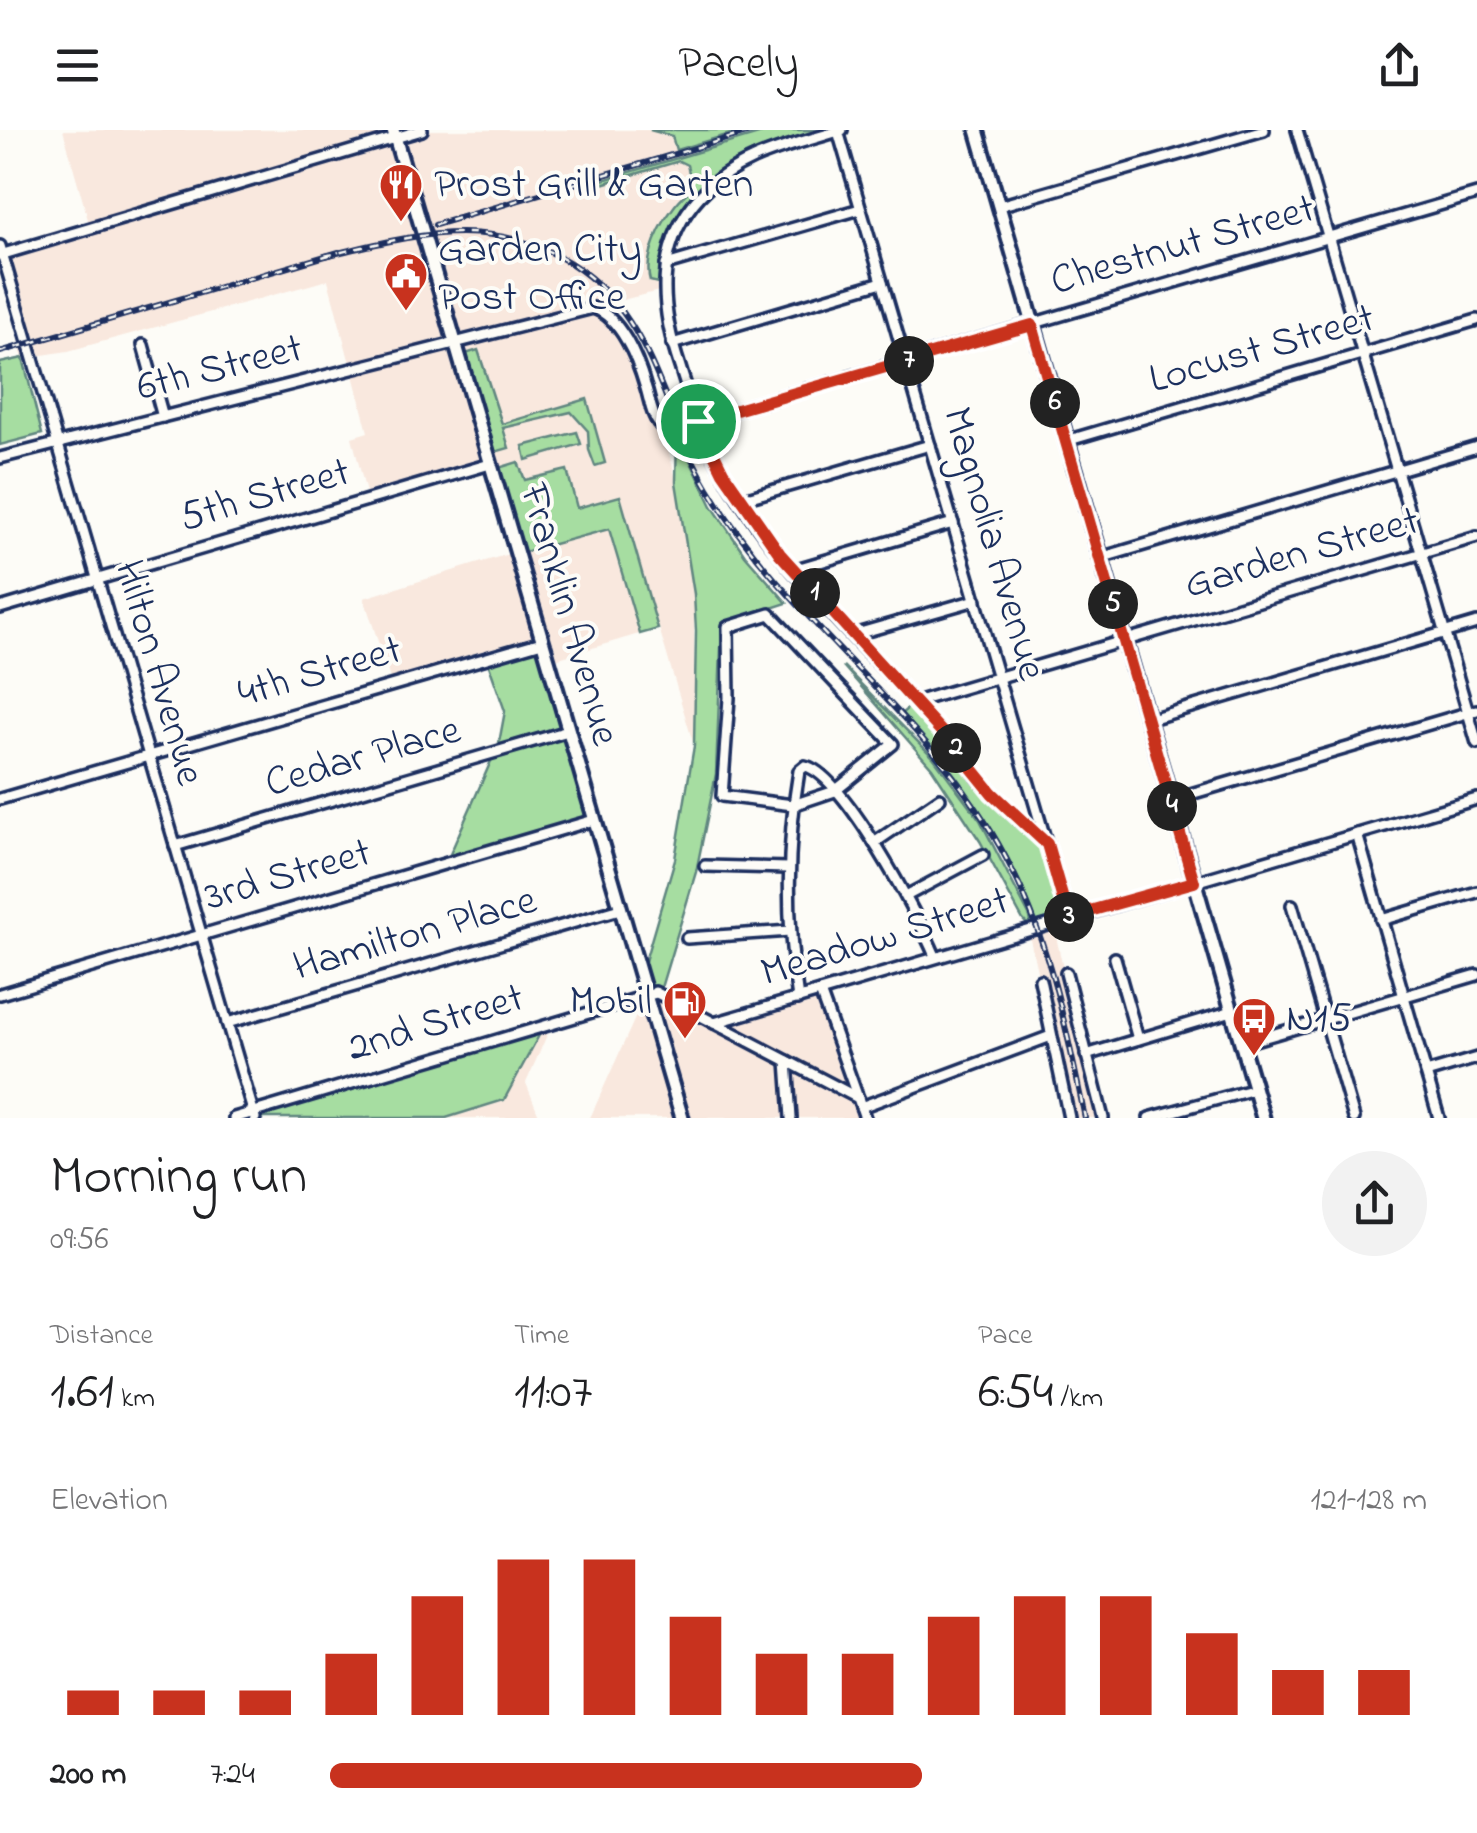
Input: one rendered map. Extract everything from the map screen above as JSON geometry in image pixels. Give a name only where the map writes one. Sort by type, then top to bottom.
[{"type":"main road","points":[[977,130],[1263,1118]]},
{"type":"main road","name":"Franklin Avenue","points":[[394,134],[682,1118]]},
{"type":"street","points":[[1,252],[394,134],[422,130]]},
{"type":"street","points":[[999,206],[1264,130]]},
{"type":"street","points":[[1297,130],[1445,633],[1473,711],[1477,742]]},
{"type":"street","points":[[840,131],[757,156],[720,176],[683,218],[666,265],[663,306],[672,344],[698,421],[740,500],[793,570],[915,702],[992,793],[1047,844]]},
{"type":"street","name":"Magnolia Avenue","points":[[840,131],[1068,917]]},
{"type":"street","name":"Chestnut Street","points":[[455,343],[597,308],[611,321],[632,353],[660,426],[669,429],[1477,194]]},
{"type":"street","points":[[666,265],[860,209]]},
{"type":"street","name":"Hilton Avenue","points":[[1,252],[254,1115]]},
{"type":"street","points":[[672,344],[882,282]]},
{"type":"street","name":"Locust Street","points":[[1066,441],[1477,320]]},
{"type":"street","name":"6th Street","points":[[0,458],[455,343]]},
{"type":"street","points":[[143,344],[163,417]]},
{"type":"street","points":[[740,500],[930,445]]},
{"type":"street","points":[[1100,558],[1477,447]]},
{"type":"street","name":"5th Street","points":[[0,608],[490,464]]},
{"type":"street","points":[[793,570],[953,522]]},
{"type":"street","name":"Garden Street","points":[[915,702],[1477,537]]},
{"type":"street","points":[[853,636],[976,600]]},
{"type":"street","points":[[770,614],[893,744],[835,791],[793,805],[722,796],[729,698],[728,627],[770,614]]},
{"type":"street","points":[[1147,720],[1477,623]]},
{"type":"street","name":"4th Street","points":[[0,799],[542,642]]},
{"type":"street","points":[[1170,800],[1473,711]]},
{"type":"street","name":"Cedar Place","points":[[175,846],[568,731]]},
{"type":"street","points":[[798,998],[788,868],[793,805],[798,770],[802,767],[812,768],[835,791],[874,844],[906,896],[934,956]]},
{"type":"street","points":[[874,844],[940,798]]},
{"type":"street","name":"Meadow Street","points":[[714,1023],[1477,799]]},
{"type":"street","points":[[1020,820],[1038,813]]},
{"type":"street","name":"3rd Street","points":[[0,994],[594,820]]},
{"type":"street","points":[[1357,834],[1439,1118]]},
{"type":"street","points":[[906,896],[984,855]]},
{"type":"street","points":[[705,866],[788,868]]},
{"type":"street","points":[[1381,920],[1477,892]]},
{"type":"street","points":[[1292,905],[1354,1118]]},
{"type":"street","name":"Hamilton Place","points":[[227,1023],[620,909]]},
{"type":"street","points":[[687,938],[790,930]]},
{"type":"street","points":[[1115,958],[1138,1039]]},
{"type":"street","points":[[1066,972],[1103,1118]]},
{"type":"street","points":[[1242,1044],[1477,975]]},
{"type":"street","points":[[1040,980],[1066,1117]]},
{"type":"street","points":[[648,992],[787,1061],[859,1102],[1051,1036]]},
{"type":"street","name":"2nd Street","points":[[234,1118],[648,992]]},
{"type":"street","points":[[820,992],[865,1118]]},
{"type":"street","points":[[1086,1054],[1232,1010]]},
{"type":"street","points":[[1426,1073],[1477,1058]]},
{"type":"street","points":[[787,1061],[791,1118]]},
{"type":"street","points":[[1149,1118],[1255,1089]]},
{"type":"shaded area","points":[[63,130],[687,130],[703,193],[682,220],[663,290],[610,303],[630,335],[650,382],[677,483],[694,594],[694,746],[659,628],[549,661],[543,641],[392,685],[364,598],[515,552],[489,466],[368,501],[352,437],[368,432],[328,280],[68,351],[23,358],[18,344],[28,341],[2,254],[90,227]]},
{"type":"shaded area","points":[[1053,923],[1077,1030],[1103,1118],[1069,1118],[1028,930]]},
{"type":"shaded area","points":[[821,984],[870,1118],[590,1118],[645,996],[660,991],[716,1017]]},
{"type":"shaded area","points":[[551,1026],[526,1083],[540,1118],[446,1118],[504,1100],[543,1028]]},
{"type":"green space","points":[[650,130],[744,130],[676,150],[672,136]]},
{"type":"green space","points":[[772,130],[848,130],[744,162],[688,210],[663,278],[658,283],[650,281],[650,257],[660,230],[675,205],[693,188],[687,165],[679,161],[599,185],[596,182]]},
{"type":"green space","points":[[478,350],[502,424],[587,399],[605,463],[595,466],[588,431],[571,412],[503,428],[509,448],[488,454],[459,356]]},
{"type":"green space","points":[[23,358],[42,434],[0,445],[0,363]]},
{"type":"green space","points":[[577,432],[581,444],[526,460],[523,446]]},
{"type":"green space","points":[[677,433],[712,506],[745,555],[787,603],[722,624],[716,774],[696,872],[660,991],[648,995],[641,975],[675,859],[694,746],[694,594],[676,482]]},
{"type":"green space","points":[[518,462],[525,480],[567,470],[577,508],[620,496],[658,629],[640,634],[609,529],[517,554],[492,470]]},
{"type":"green space","points":[[543,640],[596,819],[447,861],[499,743],[505,711],[486,657]]},
{"type":"green space","points":[[843,666],[933,757],[980,820],[1030,917],[1032,929],[932,768]]},
{"type":"green space","points":[[915,702],[992,793],[1042,839],[1068,918],[1039,927],[1013,868],[982,813],[901,714]]},
{"type":"green space","points":[[543,1028],[504,1100],[446,1118],[257,1118],[255,1112]]},
{"type":"railway","points":[[435,225],[756,130]]},
{"type":"railway","points":[[325,256],[414,237],[473,233],[502,236],[560,257],[591,278],[616,303],[650,361],[708,488],[741,537],[940,760],[1006,858],[1045,953],[1085,1118]]},
{"type":"railway","points":[[0,352],[339,252]]},
{"type":"place","name":"Prost Grill & Garten","points":[[401,223]]},
{"type":"place","name":"Garden City Post Office","points":[[406,312]]},
{"type":"place","name":"Mobil","points":[[685,1040]]},
{"type":"place","name":"N15","points":[[1254,1057]]},
{"type":"route","points":[[1032,325],[1194,882],[1068,917],[1047,844],[992,793],[949,740],[780,554],[750,516],[712,453],[698,421],[1032,325]]}]
